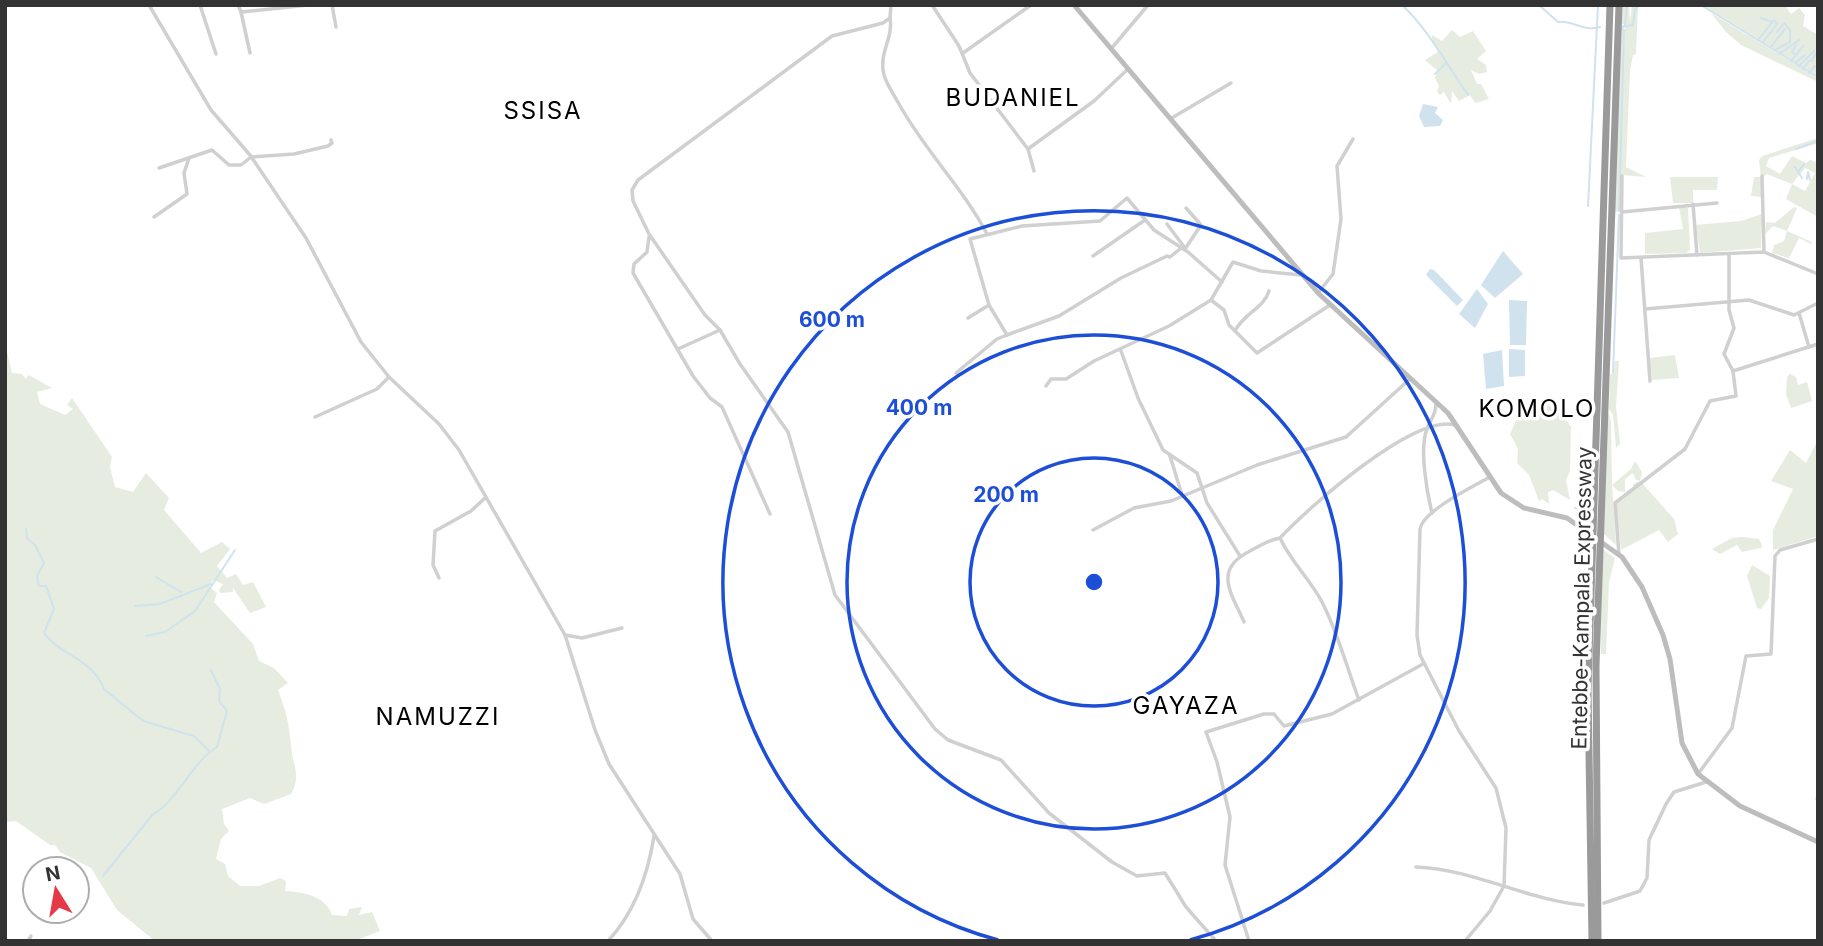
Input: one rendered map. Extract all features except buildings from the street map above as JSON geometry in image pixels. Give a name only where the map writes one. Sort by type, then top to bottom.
[{"type":"highway","name":"Entebbe-Kampala Expressway","points":[[1598,941],[1595,724],[1597,526],[1610,5]]},
{"type":"highway","name":"Entebbe-Kampala Expressway","points":[[1597,526],[1619,5]]},
{"type":"highway","name":"Entebbe-Kampala Expressway","points":[[1592,941],[1588,689],[1597,547]]},
{"type":"main road","points":[[1074,5],[1110,51],[1318,293],[1435,400],[1457,426],[1488,478],[1511,502],[1532,511],[1567,519],[1619,555],[1642,587],[1663,635],[1670,659],[1682,743],[1698,774],[1740,806],[1818,842]]},
{"type":"street","points":[[149,5],[211,110],[251,157],[306,238],[361,342],[389,377],[446,432],[565,635],[601,748],[680,874],[693,919],[712,941]]},
{"type":"street","points":[[200,5],[216,54]]},
{"type":"street","points":[[238,5],[250,53]]},
{"type":"street","points":[[241,12],[308,5]]},
{"type":"street","points":[[332,5],[336,27]]},
{"type":"street","points":[[891,5],[891,30],[883,50],[885,78],[918,138],[963,196],[986,234]]},
{"type":"street","points":[[932,5],[963,53],[970,73],[1028,149],[1034,170]]},
{"type":"street","points":[[963,53],[1031,5]]},
{"type":"street","points":[[1110,51],[1148,5]]},
{"type":"street","points":[[890,18],[879,25],[832,36],[638,180],[632,190],[632,201],[649,234],[709,320],[720,330],[793,441],[835,595],[934,729],[948,740],[1001,760],[1049,813],[1122,868],[1137,876],[1165,873],[1186,906],[1216,941]]},
{"type":"street","points":[[1028,149],[1094,101],[1128,69]]},
{"type":"street","points":[[1169,120],[1231,83]]},
{"type":"street","points":[[1318,293],[1333,274],[1341,219],[1337,166],[1353,139]]},
{"type":"street","points":[[159,168],[212,150],[229,165],[241,165],[251,157],[294,154],[328,146],[332,143],[331,140]]},
{"type":"street","points":[[154,217],[187,194],[184,173],[189,158]]},
{"type":"street","points":[[1622,176],[1619,257],[1764,252],[1818,274]]},
{"type":"street","points":[[1762,176],[1764,252]]},
{"type":"street","points":[[1007,335],[989,305],[970,239],[1023,226],[1100,221],[1127,198],[1145,220],[1222,282]]},
{"type":"street","points":[[1622,212],[1717,203]]},
{"type":"street","points":[[1693,204],[1697,256]]},
{"type":"street","points":[[956,373],[997,339],[1071,310],[1121,278],[1185,250],[1201,225],[1186,208]]},
{"type":"street","points":[[1093,256],[1145,220]]},
{"type":"street","points":[[1167,224],[1185,250]]},
{"type":"street","points":[[649,234],[647,252],[634,264],[633,273],[705,393],[722,407],[770,514]]},
{"type":"street","points":[[1619,555],[1615,505],[1685,449],[1710,401],[1736,396],[1733,371],[1724,354],[1734,330],[1729,300],[1728,255]]},
{"type":"street","points":[[1641,258],[1650,381]]},
{"type":"street","points":[[1046,386],[1051,379],[1066,379],[1094,360],[1121,351],[1137,339],[1170,326],[1211,300],[1235,261],[1261,271],[1303,275]]},
{"type":"street","points":[[1235,331],[1240,319],[1266,298],[1269,291]]},
{"type":"street","points":[[1211,300],[1224,310],[1229,325],[1259,353],[1329,305]]},
{"type":"street","points":[[1645,309],[1749,300],[1788,315],[1799,313],[1818,303]]},
{"type":"street","points":[[968,318],[989,305]]},
{"type":"street","points":[[1799,313],[1809,347]]},
{"type":"street","points":[[678,349],[720,330]]},
{"type":"street","points":[[1733,371],[1818,344]]},
{"type":"street","points":[[1121,351],[1154,434],[1170,456],[1182,495]]},
{"type":"street","points":[[315,417],[363,397],[377,389],[389,377]]},
{"type":"street","points":[[1093,530],[1134,508],[1203,488],[1257,465],[1346,436],[1411,378]]},
{"type":"street","points":[[1432,513],[1424,483],[1427,427],[1435,416],[1435,400]]},
{"type":"street","points":[[1244,622],[1228,586],[1229,570],[1240,556],[1280,538],[1346,477],[1427,427],[1444,422],[1457,426]]},
{"type":"street","points":[[1170,456],[1196,471],[1208,503],[1240,556]]},
{"type":"street","points":[[1465,941],[1490,911],[1504,886],[1506,828],[1496,788],[1464,739],[1423,664],[1417,635],[1420,530],[1422,521],[1432,513],[1488,478]]},
{"type":"street","points":[[439,578],[433,565],[435,530],[471,511],[485,498]]},
{"type":"street","points":[[1280,538],[1288,555],[1304,571],[1321,600],[1359,700]]},
{"type":"street","points":[[1698,774],[1731,728],[1746,656],[1771,654],[1775,556],[1780,550],[1818,539]]},
{"type":"street","points":[[565,635],[582,638],[622,628]]},
{"type":"street","points":[[1249,941],[1225,865],[1230,817],[1217,762],[1206,732],[1269,713],[1274,714],[1284,726],[1332,714],[1423,664]]},
{"type":"street","points":[[1604,903],[1640,891],[1647,877],[1649,840],[1666,804],[1674,792],[1706,782]]},
{"type":"street","points":[[608,941],[627,915],[649,870],[654,836]]},
{"type":"street","points":[[1416,867],[1437,868],[1571,905],[1583,905]]},
{"type":"street","points":[[445,941],[463,941]]},
{"type":"shaded area","points":[[1622,5],[1629,5],[1630,22],[1632,5],[1642,5],[1638,7],[1636,54],[1633,55],[1630,70],[1626,167],[1646,177],[1622,175],[1621,211],[1614,212],[1620,29],[1625,29],[1626,22],[1620,26]]},
{"type":"shaded area","points":[[1703,5],[1785,5],[1791,14],[1799,8],[1805,15],[1803,26],[1818,35],[1818,76]]},
{"type":"shaded area","points":[[1711,13],[1818,78],[1818,82],[1741,45]]},
{"type":"shaded area","points":[[1452,30],[1460,37],[1473,31],[1486,51],[1477,59],[1486,65],[1487,72],[1479,74],[1471,70],[1477,84],[1481,84],[1489,99],[1475,103],[1470,95],[1459,101],[1452,91],[1451,104],[1444,92],[1440,95],[1437,92],[1439,86],[1435,78],[1438,71],[1425,60],[1438,52],[1432,42],[1432,35],[1442,41]]},
{"type":"shaded area","points":[[1818,138],[1818,143],[1769,158],[1766,166],[1780,174],[1792,156],[1806,163],[1810,160],[1818,163],[1818,217],[1786,199],[1792,184],[1767,174],[1761,178],[1762,197],[1751,196],[1754,177],[1761,177],[1759,160],[1762,156]],"holes":[[[1805,168],[1815,173],[1805,191],[1792,184]]]},
{"type":"shaded area","points":[[1670,177],[1718,177],[1717,190],[1693,190],[1693,203],[1673,203]]},
{"type":"shaded area","points":[[1679,207],[1688,208],[1690,250],[1686,253],[1645,254],[1645,233],[1683,229]]},
{"type":"shaded area","points":[[1794,207],[1797,208],[1787,231],[1773,226],[1765,234],[1766,222],[1775,223]]},
{"type":"shaded area","points":[[1762,214],[1761,248],[1700,253],[1696,225],[1741,221]]},
{"type":"shaded area","points":[[1787,231],[1812,242],[1811,244],[1799,238],[1789,258],[1772,253],[1774,245],[1784,241]]},
{"type":"shaded area","points":[[5,344],[12,373],[22,374],[26,379],[29,375],[52,388],[37,392],[40,404],[65,415],[73,409],[67,405],[72,398],[112,457],[110,467],[115,487],[133,492],[146,473],[169,498],[164,510],[201,553],[222,542],[230,549],[217,566],[227,578],[236,574],[243,585],[253,582],[266,607],[250,613],[233,588],[233,592],[220,593],[223,584],[213,580],[209,586],[217,593],[214,602],[253,644],[259,661],[274,668],[288,683],[278,690],[288,723],[296,781],[291,794],[264,804],[250,798],[222,809],[224,824],[229,831],[221,839],[216,859],[225,864],[228,876],[240,886],[259,886],[280,878],[286,881],[285,891],[319,899],[325,903],[332,915],[347,916],[349,909],[362,907],[359,915],[372,912],[380,931],[354,941],[155,941],[117,910],[91,868],[91,855],[66,855],[55,845],[50,845],[16,821],[5,822]]},
{"type":"shaded area","points":[[1675,355],[1679,378],[1652,380],[1650,358]]},
{"type":"shaded area","points":[[1615,361],[1619,361],[1616,406],[1620,444],[1616,448],[1613,415],[1609,409],[1610,374],[1614,374]]},
{"type":"shaded area","points":[[1790,374],[1796,377],[1798,385],[1807,382],[1812,401],[1791,408],[1786,394],[1787,377]]},
{"type":"shaded area","points":[[1523,405],[1549,406],[1562,414],[1571,427],[1570,471],[1566,480],[1570,500],[1553,490],[1548,492],[1549,504],[1542,499],[1539,501],[1529,475],[1517,463],[1518,449],[1510,434]]},
{"type":"shaded area","points":[[1607,410],[1611,421],[1616,545],[1604,534]]},
{"type":"shaded area","points":[[1818,440],[1818,536],[1773,550],[1773,530],[1793,489],[1771,481],[1790,450],[1806,463]]},
{"type":"shaded area","points":[[1635,461],[1642,472],[1640,481],[1636,480],[1633,473],[1625,479],[1625,492],[1618,491],[1612,485],[1631,469]]},
{"type":"shaded area","points":[[1642,483],[1674,519],[1678,534],[1668,542],[1659,530],[1621,550],[1616,505],[1634,489],[1633,484]]},
{"type":"shaded area","points":[[1732,538],[1759,539],[1761,548],[1742,552],[1737,545],[1720,554],[1712,549]]},
{"type":"shaded area","points":[[1602,549],[1615,558],[1609,582],[1606,654],[1601,654]]},
{"type":"shaded area","points":[[1752,565],[1770,576],[1769,598],[1761,609],[1757,608],[1747,576]]},
{"type":"water","points":[[1423,104],[1438,107],[1435,113],[1443,120],[1440,126],[1424,127],[1419,116]]},
{"type":"water","points":[[1503,251],[1523,274],[1495,298],[1481,285]]},
{"type":"water","points":[[1430,269],[1463,300],[1457,306],[1426,275]]},
{"type":"water","points":[[1477,289],[1488,304],[1475,328],[1459,314]]},
{"type":"water","points":[[1509,300],[1527,301],[1526,345],[1510,345]]},
{"type":"water","points":[[1509,349],[1525,350],[1525,376],[1509,377]]},
{"type":"water","points":[[1502,350],[1504,386],[1486,389],[1483,354]]},
{"type":"waterway","points":[[1402,5],[1429,36],[1468,95]]},
{"type":"waterway","points":[[1539,5],[1558,22],[1588,28],[1600,27]]},
{"type":"waterway","points":[[1588,206],[1598,5]]},
{"type":"waterway","points":[[1619,211],[1624,30],[1621,28],[1625,25],[1627,5]]},
{"type":"waterway","points":[[1622,27],[1633,25],[1635,9],[1640,5]]},
{"type":"waterway","points":[[1701,5],[1818,77]]},
{"type":"waterway","points":[[1761,18],[1772,22]]},
{"type":"waterway","points":[[1758,40],[1774,20]]},
{"type":"waterway","points":[[1763,42],[1777,24],[1775,21]]},
{"type":"waterway","points":[[1775,50],[1790,42],[1790,30],[1784,23],[1777,32]]},
{"type":"waterway","points":[[1771,47],[1785,29]]},
{"type":"waterway","points":[[1779,54],[1799,40]]},
{"type":"waterway","points":[[1795,54],[1792,52],[1796,45]]},
{"type":"waterway","points":[[1791,61],[1803,46]]},
{"type":"waterway","points":[[1799,66],[1814,51]]},
{"type":"waterway","points":[[1803,69],[1815,54]]},
{"type":"waterway","points":[[1795,63],[1805,55]]},
{"type":"waterway","points":[[1435,74],[1446,63]]},
{"type":"waterway","points":[[1809,73],[1815,66]]},
{"type":"waterway","points":[[1796,149],[1818,141]]},
{"type":"waterway","points":[[1799,171],[1804,164]]},
{"type":"waterway","points":[[1795,167],[1802,178]]},
{"type":"waterway","points":[[1807,179],[1808,172],[1810,180]]},
{"type":"waterway","points":[[1613,373],[1619,215]]},
{"type":"waterway","points":[[1575,508],[1584,509],[1583,492]]},
{"type":"waterway","points":[[26,529],[27,538],[35,545],[44,563],[37,576],[39,586],[46,586],[54,609],[44,633],[51,641],[85,664],[104,689],[143,721],[194,736],[210,752]]},
{"type":"waterway","points":[[146,636],[165,632],[195,611],[235,550]]},
{"type":"waterway","points":[[156,577],[181,592]]},
{"type":"waterway","points":[[135,606],[160,604],[211,584]]},
{"type":"waterway","points":[[103,876],[153,814],[169,801],[199,763],[217,747],[227,711],[219,701],[220,689],[211,670]]},
{"type":"district","name":"BUDANIEL","points":[[1013,98]]},
{"type":"district","name":"SSISA","points":[[543,111]]},
{"type":"district","name":"KOMOLO","points":[[1537,409]]},
{"type":"district","name":"GAYAZA","points":[[1186,706]]},
{"type":"district","name":"NAMUZZI","points":[[438,717]]}]
